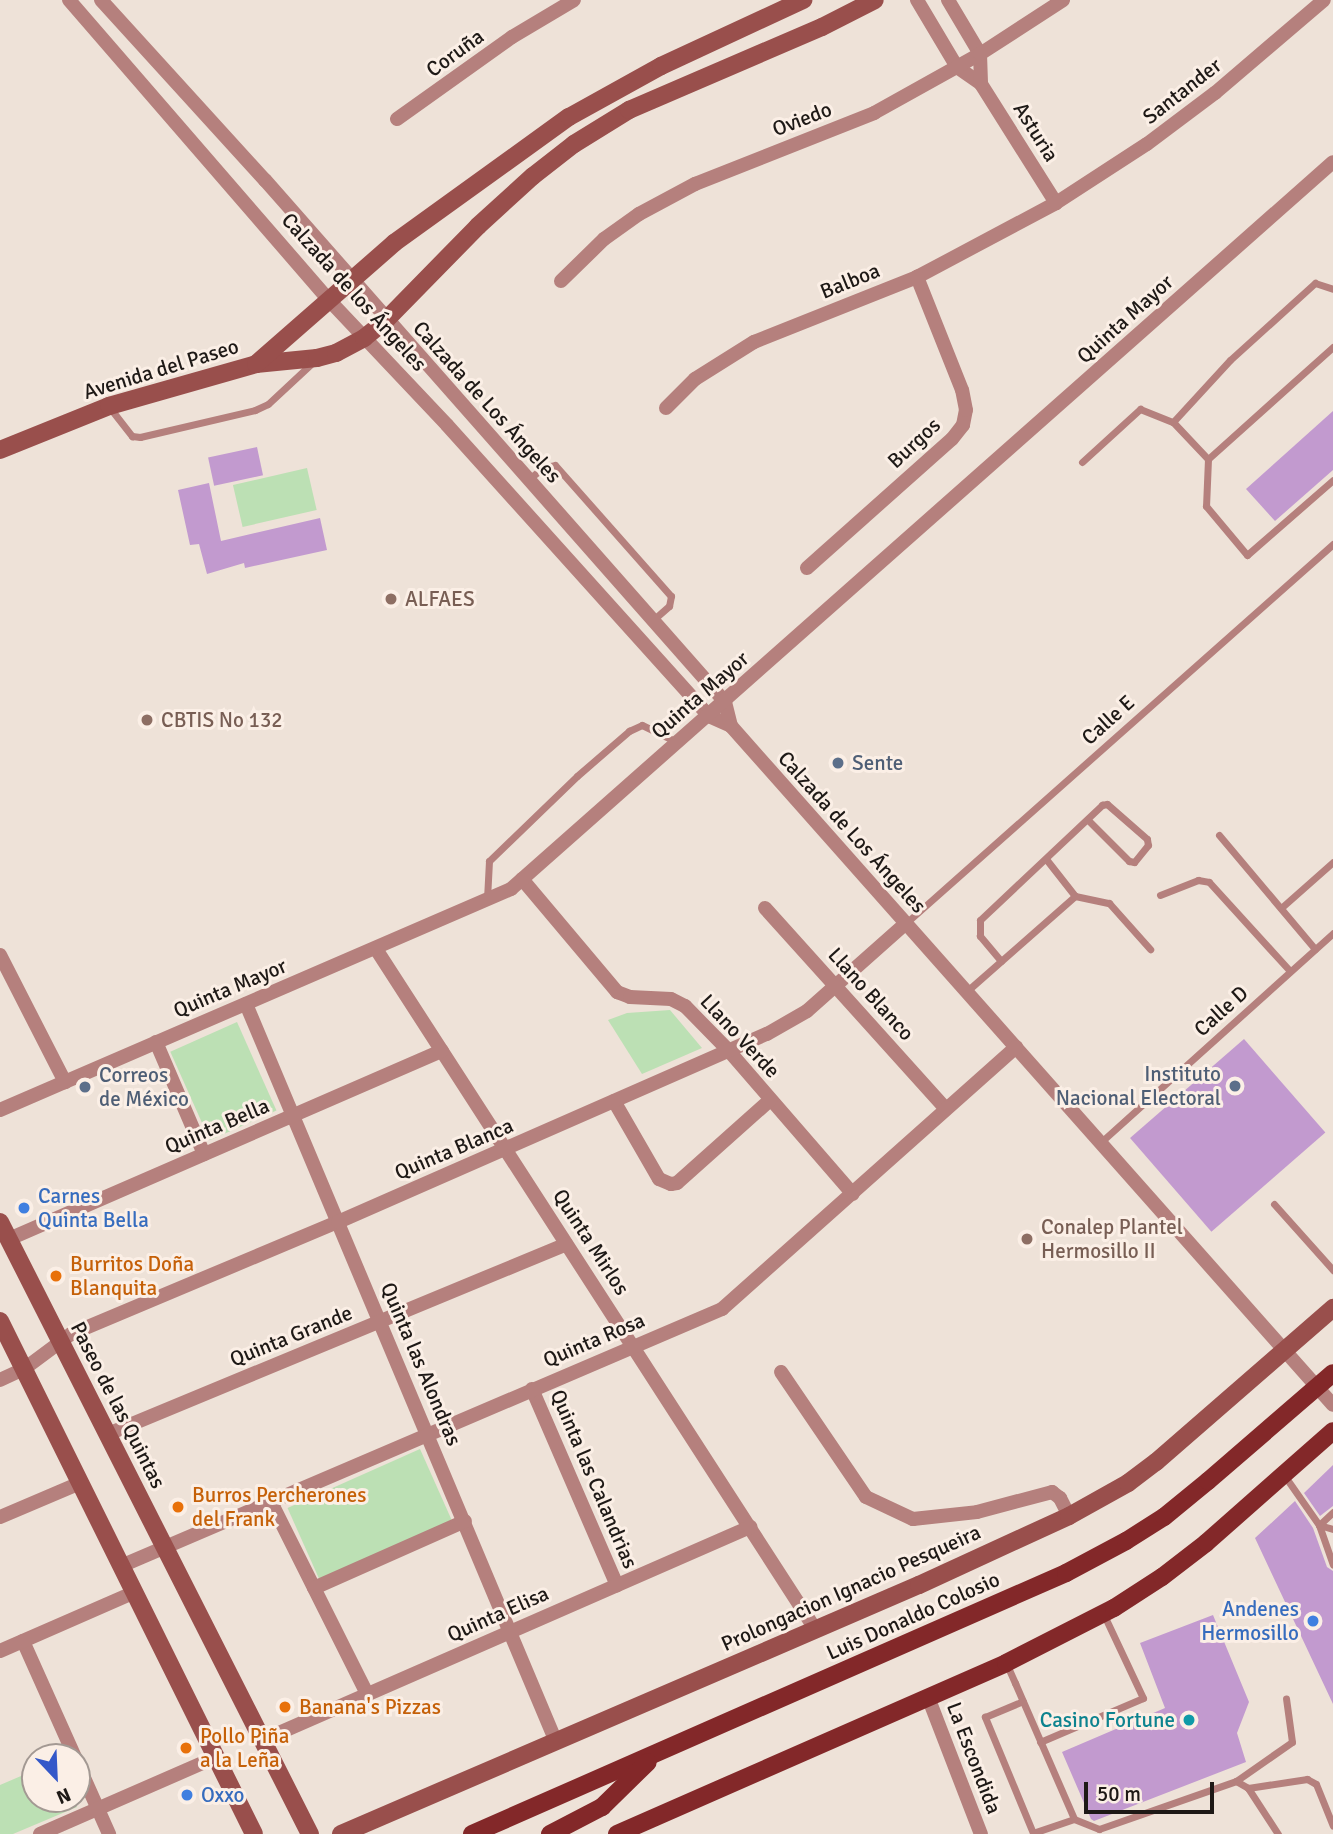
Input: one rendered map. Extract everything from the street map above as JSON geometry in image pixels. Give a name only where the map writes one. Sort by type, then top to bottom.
[{"type":"main road","name":"Luis Donaldo Colosio","points":[[472,1834],[1066,1573],[1126,1541],[1164,1517],[1333,1373]]},
{"type":"main road","points":[[617,1834],[1006,1663],[1104,1614],[1162,1577],[1333,1431]]},
{"type":"main road","points":[[550,1834],[602,1807],[655,1755]]},
{"type":"street","name":"Calzada de los Ángeles","points":[[68,0],[328,299],[447,425],[709,716],[731,726]]},
{"type":"street","name":"Calzada de los Ángeles","points":[[101,0],[351,280]]},
{"type":"street","name":"Coruña","points":[[397,120],[512,37],[574,0]]},
{"type":"street","name":"Avenida del Paseo","points":[[0,450],[109,406],[256,364],[328,299],[423,222],[569,117],[661,66],[803,0]]},
{"type":"street","points":[[256,364],[317,358],[336,353],[364,338],[386,320],[478,226],[533,176],[574,144],[629,110],[787,42],[875,0]]},
{"type":"street","name":"Asturia","points":[[917,0],[957,67],[981,84],[1056,202]]},
{"type":"street","points":[[948,0],[980,54],[981,84]]},
{"type":"street","name":"Oviedo","points":[[561,281],[604,239],[639,214],[695,184],[874,113],[980,54],[1063,0]]},
{"type":"street","name":"Santander","points":[[1056,202],[1147,144],[1205,100],[1324,0]]},
{"type":"street","points":[[775,13],[787,42]]},
{"type":"street","name":"Quinta Mayor","points":[[0,1111],[487,901],[522,879],[1333,162]]},
{"type":"street","name":"Balboa","points":[[666,408],[695,379],[754,342],[917,277],[1056,202]]},
{"type":"street","name":"Burgos","points":[[807,568],[952,439],[963,425],[966,410],[962,390],[917,277]]},
{"type":"street","name":"Calzada de Los Ángeles","points":[[351,280],[725,702],[731,726],[1333,1405]]},
{"type":"street","name":"Llano Verde","points":[[522,879],[617,992],[630,997],[678,1002],[729,1051],[853,1194]]},
{"type":"street","name":"Llano Blanco","points":[[765,908],[946,1109]]},
{"type":"street","name":"Quinta Blanca","points":[[0,1380],[24,1369],[61,1341],[767,1034],[807,1011],[906,923]]},
{"type":"street","name":"Quinta Mirlos","points":[[376,949],[815,1629]]},
{"type":"street","points":[[0,955],[65,1082]]},
{"type":"street","name":"Quinta las Alondras","points":[[246,1004],[556,1742]]},
{"type":"street","points":[[156,1042],[204,1154]]},
{"type":"street","name":"Quinta Rosa","points":[[121,1566],[710,1315],[734,1301],[1016,1048]]},
{"type":"street","name":"Quinta Bella","points":[[9,1239],[442,1051]]},
{"type":"street","points":[[614,1101],[659,1179],[671,1184],[677,1183],[770,1100]]},
{"type":"street","name":"Paseo de las Quintas","points":[[0,1222],[310,1834]]},
{"type":"street","name":"Quinta Grande","points":[[108,1434],[566,1244]]},
{"type":"street","name":"Prolongacion Ignacio Pesqueira","points":[[341,1834],[1069,1516],[1128,1483],[1156,1462],[1333,1308]]},
{"type":"street","points":[[0,1321],[254,1834]]},
{"type":"street","points":[[781,1372],[866,1497],[913,1520],[977,1512],[1052,1492],[1060,1498],[1069,1516]]},
{"type":"street","name":"Quinta las Calandrias","points":[[532,1389],[617,1585]]},
{"type":"street","points":[[0,1517],[80,1483]]},
{"type":"street","points":[[271,1502],[367,1695]]},
{"type":"street","points":[[314,1588],[465,1521]]},
{"type":"street","name":"Quinta Elisa","points":[[263,1740],[750,1527]]},
{"type":"street","points":[[0,1651],[135,1592]]},
{"type":"street","points":[[23,1641],[69,1743]]},
{"type":"street","name":"La Escondida","points":[[928,1697],[981,1834]]},
{"type":"street","points":[[40,1834],[216,1757]]},
{"type":"street","points":[[91,1793],[109,1834]]},
{"type":"lane","points":[[1173,422],[1230,360],[1315,284],[1333,289]]},
{"type":"lane","points":[[1333,347],[1208,459],[1206,506],[1247,555],[1333,480]]},
{"type":"lane","points":[[109,406],[132,436],[140,437],[255,410],[268,404],[317,358]]},
{"type":"lane","points":[[1082,462],[1140,409],[1173,422],[1208,459]]},
{"type":"lane","points":[[528,480],[544,467],[555,465],[671,596],[669,606],[653,621]]},
{"type":"lane","name":"Calle E","points":[[906,923],[1333,544]]},
{"type":"lane","points":[[487,901],[489,861],[576,776],[629,730],[642,725],[677,743]]},
{"type":"lane","points":[[1001,961],[980,936],[980,920],[1088,820],[1107,804],[1147,839],[1148,845],[1134,862],[1129,861],[1088,820]]},
{"type":"lane","points":[[1219,835],[1315,949]]},
{"type":"lane","points":[[1046,859],[1076,896],[1109,903],[1150,949]]},
{"type":"lane","points":[[1281,908],[1333,862]]},
{"type":"lane","points":[[1160,895],[1198,880],[1209,883],[1290,971]]},
{"type":"lane","points":[[966,992],[1076,896]]},
{"type":"lane","name":"Calle D","points":[[1100,1143],[1333,933]]},
{"type":"lane","points":[[1274,1204],[1333,1270]]},
{"type":"lane","points":[[1283,1475],[1319,1524],[1333,1564]]},
{"type":"lane","points":[[1319,1524],[1333,1512]]},
{"type":"lane","points":[[1319,1524],[1333,1530]]},
{"type":"lane","points":[[1040,1742],[1143,1698],[1104,1614]]},
{"type":"lane","points":[[1006,1663],[1074,1819]]},
{"type":"lane","points":[[1023,1701],[985,1717],[1032,1833],[1074,1819],[1099,1829],[1236,1781],[1292,1742],[1286,1698]]},
{"type":"lane","points":[[1248,1788],[1307,1779],[1316,1784],[1333,1826]]},
{"type":"lane","points":[[1236,1781],[1248,1788],[1278,1834]]},
{"type":"green space","points":[[307,468],[317,510],[243,527],[233,485]]},
{"type":"green space","points":[[670,1010],[702,1048],[642,1074],[608,1020],[627,1013]]},
{"type":"green space","points":[[237,1022],[276,1111],[210,1140],[170,1052]]},
{"type":"green space","points":[[420,1449],[453,1522],[320,1581],[288,1508]]},
{"type":"green space","points":[[21,1776],[21,1813],[63,1813],[13,1834],[0,1834],[0,1785]]},
{"type":"building","points":[[1333,411],[1333,470],[1275,521],[1246,489]]},
{"type":"building","points":[[257,447],[263,475],[214,486],[208,457]]},
{"type":"building","points":[[209,483],[221,541],[320,518],[327,550],[245,568],[244,563],[207,574],[199,544],[190,545],[178,490]]},
{"type":"building","name":"Instituto Nacional Electoral","points":[[1244,1039],[1325,1133],[1211,1232],[1130,1138]]},
{"type":"building","points":[[1333,1465],[1333,1506],[1320,1516],[1304,1493]]},
{"type":"building","name":"Andenes Hermosillo","points":[[1295,1501],[1313,1528],[1327,1567],[1333,1571],[1333,1704],[1255,1538]]},
{"type":"building","name":"Casino Fortune","points":[[1213,1615],[1249,1702],[1237,1733],[1246,1762],[1094,1821],[1062,1752],[1165,1708],[1140,1643]]},
{"type":"place","name":"ALFAES","points":[[391,599]]},
{"type":"place","name":"CBTIS No 132","points":[[147,720]]},
{"type":"place","name":"Sente","points":[[838,763]]},
{"type":"place","name":"Instituto Nacional Electoral","points":[[1235,1086]]},
{"type":"place","name":"Correos de México","points":[[85,1087]]},
{"type":"place","name":"Carnes Quinta Bella","points":[[24,1208]]},
{"type":"place","name":"Conalep Plantel Hermosillo II","points":[[1027,1239]]},
{"type":"place","name":"Burritos Doña Blanquita","points":[[56,1276]]},
{"type":"place","name":"Burros Percherones del Frank","points":[[178,1507]]},
{"type":"place","name":"Andenes Hermosillo","points":[[1313,1621]]},
{"type":"place","name":"Banana's Pizzas","points":[[285,1707]]},
{"type":"place","name":"Casino Fortune","points":[[1189,1720]]},
{"type":"place","name":"Pollo Piña a la Leña","points":[[186,1748]]},
{"type":"place","name":"Oxxo","points":[[187,1795]]}]
